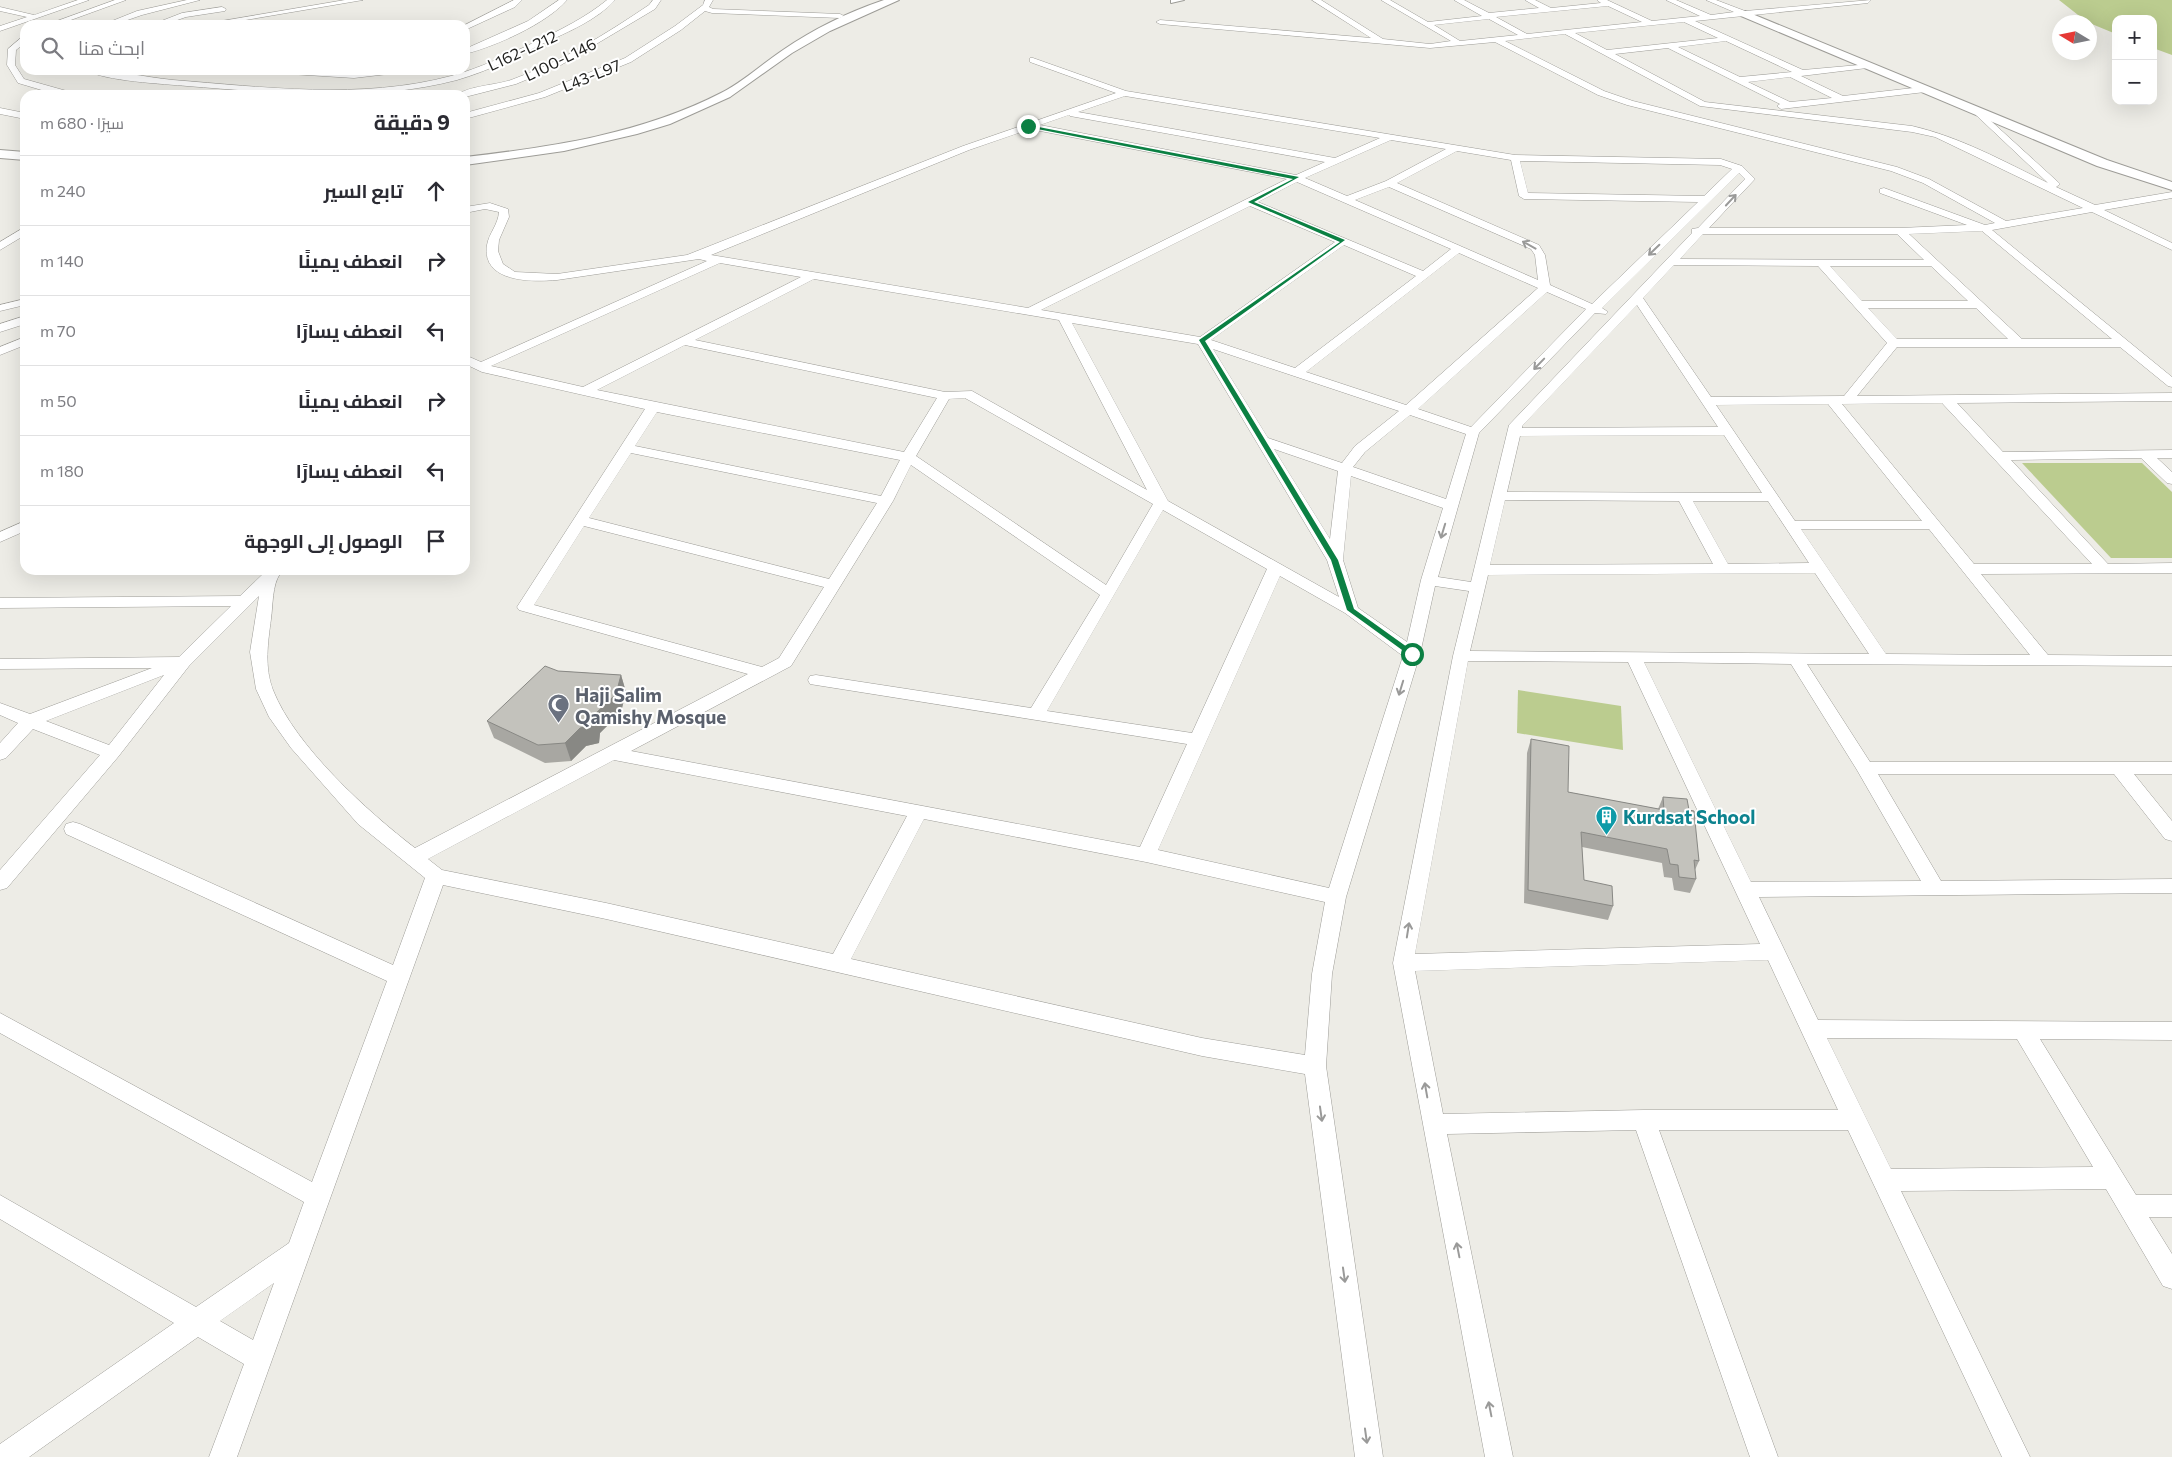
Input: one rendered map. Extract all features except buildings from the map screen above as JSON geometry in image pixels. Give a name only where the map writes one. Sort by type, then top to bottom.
[{"type":"street","points":[[23,20],[85,0]]},
{"type":"street","points":[[64,20],[121,0]]},
{"type":"street","points":[[120,20],[140,13],[196,0]]},
{"type":"street","points":[[233,20],[359,0]]},
{"type":"street","points":[[470,26],[512,5],[518,0]]},
{"type":"street","points":[[470,50],[556,8],[563,0]]},
{"type":"street","name":"L162-L212","points":[[470,72],[507,59],[593,15],[611,0]]},
{"type":"street","points":[[470,155],[577,139],[672,112],[718,92],[777,50],[844,16],[882,0]]},
{"type":"street","points":[[470,160],[526,153],[590,140],[656,123],[692,111],[743,85],[798,44],[844,16],[894,0]]},
{"type":"street","points":[[1317,1],[1331,0]]},
{"type":"street","points":[[1385,0],[1459,43]]},
{"type":"street","points":[[1458,0],[1526,36]]},
{"type":"street","points":[[1530,0],[1548,9]]},
{"type":"street","points":[[1600,0],[1651,23]]},
{"type":"street","points":[[1670,0],[1711,18]]},
{"type":"street","points":[[1710,0],[1922,90],[2102,163],[2172,186]]},
{"type":"street","points":[[1786,0],[1805,8]]},
{"type":"street","points":[[1160,22],[1430,46],[1868,1],[1865,0]]},
{"type":"street","points":[[1317,1],[1383,42]]},
{"type":"street","points":[[707,3],[707,10],[716,12],[844,16]]},
{"type":"street","name":"L43-L97","points":[[470,115],[542,95],[628,60],[678,28],[707,3]]},
{"type":"street","name":"L100-L146","points":[[470,93],[512,82],[558,63],[615,31],[654,4]]},
{"type":"street","points":[[1426,24],[1548,9],[1609,4]]},
{"type":"street","points":[[170,20],[185,15],[235,8]]},
{"type":"street","points":[[0,9],[33,16]]},
{"type":"street","points":[[1758,13],[2116,160],[2172,178]]},
{"type":"street","points":[[1685,20],[1802,73]]},
{"type":"street","points":[[0,29],[20,21]]},
{"type":"street","points":[[1566,32],[1703,104],[1912,129],[1938,135],[2172,247]]},
{"type":"street","points":[[1496,39],[1601,93],[1630,103],[1894,169],[1926,180],[2006,225]]},
{"type":"street","points":[[1606,53],[1728,39]]},
{"type":"street","points":[[20,43],[12,49],[11,65],[21,81],[52,90]]},
{"type":"street","points":[[1670,46],[1789,105]]},
{"type":"street","points":[[1033,60],[1124,93],[1388,138],[1516,158],[1721,162],[1740,168],[1750,179],[1702,232],[1671,262],[1516,425],[1461,656],[1403,963],[1432,1124],[1499,1457]]},
{"type":"street","points":[[1738,80],[1867,66]]},
{"type":"street","points":[[1793,74],[1842,99]]},
{"type":"street","name":"L162-L212","points":[[114,75],[133,79],[269,90]]},
{"type":"street","name":"L162-L212","points":[[370,90],[442,81],[461,75]]},
{"type":"street","points":[[1751,109],[1922,90]]},
{"type":"street","points":[[470,206],[492,206],[504,211],[503,221],[492,240],[492,248],[498,265],[505,272],[513,275],[539,277],[568,275],[665,263],[699,256],[966,148],[1124,93]]},
{"type":"street","points":[[0,111],[20,115]]},
{"type":"street","points":[[1067,112],[1336,161]]},
{"type":"street","points":[[1979,113],[2066,195]]},
{"type":"street","points":[[1028,126],[1298,178],[1545,288],[1619,318]]},
{"type":"street","points":[[1029,312],[1298,178],[1388,138]]},
{"type":"street","points":[[1346,200],[1389,183],[1456,148]]},
{"type":"street","points":[[0,154],[20,156]]},
{"type":"street","points":[[1516,158],[1524,196],[1707,198]]},
{"type":"street","points":[[0,159],[20,161]]},
{"type":"street","points":[[2102,163],[2116,160]]},
{"type":"street","points":[[1369,1457],[1314,1066],[1322,974],[1336,897],[1412,654],[1429,580],[1473,432],[1594,309],[1740,168]]},
{"type":"street","points":[[1389,183],[1535,247],[1540,255],[1545,288]]},
{"type":"street","points":[[1884,191],[1984,228],[2172,383]]},
{"type":"street","points":[[1679,225],[1702,232],[1900,231],[1984,228],[2172,195]]},
{"type":"street","points":[[1250,202],[1424,275]]},
{"type":"street","points":[[470,209],[482,206]]},
{"type":"street","points":[[0,234],[20,231]]},
{"type":"street","points":[[1900,231],[2020,344]]},
{"type":"street","points":[[0,246],[20,233]]},
{"type":"street","points":[[1202,340],[1343,241]]},
{"type":"street","points":[[1297,373],[1458,249]]},
{"type":"street","points":[[699,256],[1202,340],[1473,432]]},
{"type":"street","points":[[479,366],[720,259]]},
{"type":"street","points":[[1671,262],[1933,263]]},
{"type":"street","points":[[1820,262],[1894,343],[2123,343]]},
{"type":"street","points":[[584,392],[813,276]]},
{"type":"street","points":[[1334,560],[1346,469],[1360,449],[1409,410],[1545,288]]},
{"type":"street","points":[[1638,298],[1881,660]]},
{"type":"street","points":[[0,308],[20,303]]},
{"type":"street","points":[[1858,304],[1978,305]]},
{"type":"street","points":[[1063,317],[1161,502]]},
{"type":"street","points":[[0,328],[20,322]]},
{"type":"street","points":[[1202,340],[1334,560],[1351,610]]},
{"type":"street","points":[[684,341],[945,396],[967,394],[1351,610],[1412,654]]},
{"type":"street","points":[[0,351],[20,343]]},
{"type":"street","points":[[1840,400],[1894,343]]},
{"type":"street","points":[[470,362],[479,366],[584,392],[908,457],[1109,594]]},
{"type":"street","points":[[413,858],[785,662],[886,502],[908,457],[945,396]]},
{"type":"street","points":[[1707,401],[2172,397]]},
{"type":"street","points":[[1946,399],[2104,568]]},
{"type":"street","points":[[1840,400],[1934,525],[2043,660]]},
{"type":"street","points":[[653,407],[583,521],[525,608],[763,673]]},
{"type":"street","points":[[1514,432],[1727,431]]},
{"type":"street","points":[[1264,441],[1451,506]]},
{"type":"street","points":[[627,448],[886,502]]},
{"type":"street","points":[[2144,454],[2172,480]]},
{"type":"street","points":[[1999,456],[2172,454]]},
{"type":"street","points":[[1499,496],[1772,497]]},
{"type":"street","points":[[1684,497],[1723,568]]},
{"type":"street","points":[[1035,716],[1109,594],[1161,502]]},
{"type":"street","points":[[583,521],[835,585]]},
{"type":"street","points":[[1791,525],[1934,525]]},
{"type":"street","points":[[0,538],[20,528]]},
{"type":"street","points":[[1146,855],[1276,567]]},
{"type":"street","points":[[1429,580],[1723,568],[1819,568]]},
{"type":"street","points":[[1969,568],[2172,568]]},
{"type":"street","points":[[0,883],[112,753],[183,662],[270,575]]},
{"type":"street","points":[[272,575],[258,652],[264,689],[278,717],[297,744],[365,818],[436,876],[606,911],[1202,1047],[1314,1066]]},
{"type":"street","points":[[0,603],[243,602]]},
{"type":"street","points":[[1461,656],[2172,661]]},
{"type":"street","points":[[1634,658],[2016,1457]]},
{"type":"street","points":[[1796,659],[1865,768],[1935,888]]},
{"type":"street","points":[[0,664],[183,662]]},
{"type":"street","points":[[0,754],[30,721],[75,702],[183,662]]},
{"type":"street","points":[[816,680],[1035,716],[1198,740]]},
{"type":"street","points":[[0,709],[112,753]]},
{"type":"street","points":[[612,753],[1146,855],[1336,897]]},
{"type":"street","points":[[1865,768],[2172,768]]},
{"type":"street","points":[[2119,768],[2172,834]]},
{"type":"street","points":[[838,964],[919,812]]},
{"type":"street","points":[[73,829],[398,977]]},
{"type":"street","points":[[223,1457],[436,876]]},
{"type":"street","points":[[1745,890],[2172,886]]},
{"type":"street","points":[[1403,963],[1774,952]]},
{"type":"street","points":[[0,1022],[317,1197]]},
{"type":"street","points":[[1811,1029],[2172,1030]]},
{"type":"street","points":[[2023,1030],[2172,1277]]},
{"type":"street","points":[[1432,1124],[1644,1120],[1855,1120]]},
{"type":"street","points":[[1644,1120],[1764,1457]]},
{"type":"street","points":[[1884,1180],[2112,1178]]},
{"type":"street","points":[[0,1206],[258,1358]]},
{"type":"street","points":[[2128,1206],[2172,1206]]},
{"type":"street","points":[[5,1457],[297,1252]]},
{"type":"green space","points":[[2059,0],[2172,0],[2172,55],[2157,49],[2157,15],[2112,15],[2112,32],[2097,26],[2097,15],[2078,15]]},
{"type":"green space","points":[[2022,463],[2142,463],[2172,492],[2172,558],[2111,558]]},
{"type":"green space","points":[[1518,690],[1621,706],[1623,750],[1517,733]]},
{"type":"place","name":"Haji Salim Qamishy Mosque","points":[[559,724]]},
{"type":"place","name":"Kurdsat School","points":[[1607,835]]},
{"type":"route","points":[[1028,126],[1298,178],[1250,202],[1343,241],[1202,340],[1334,560],[1351,610],[1412,654]]}]
